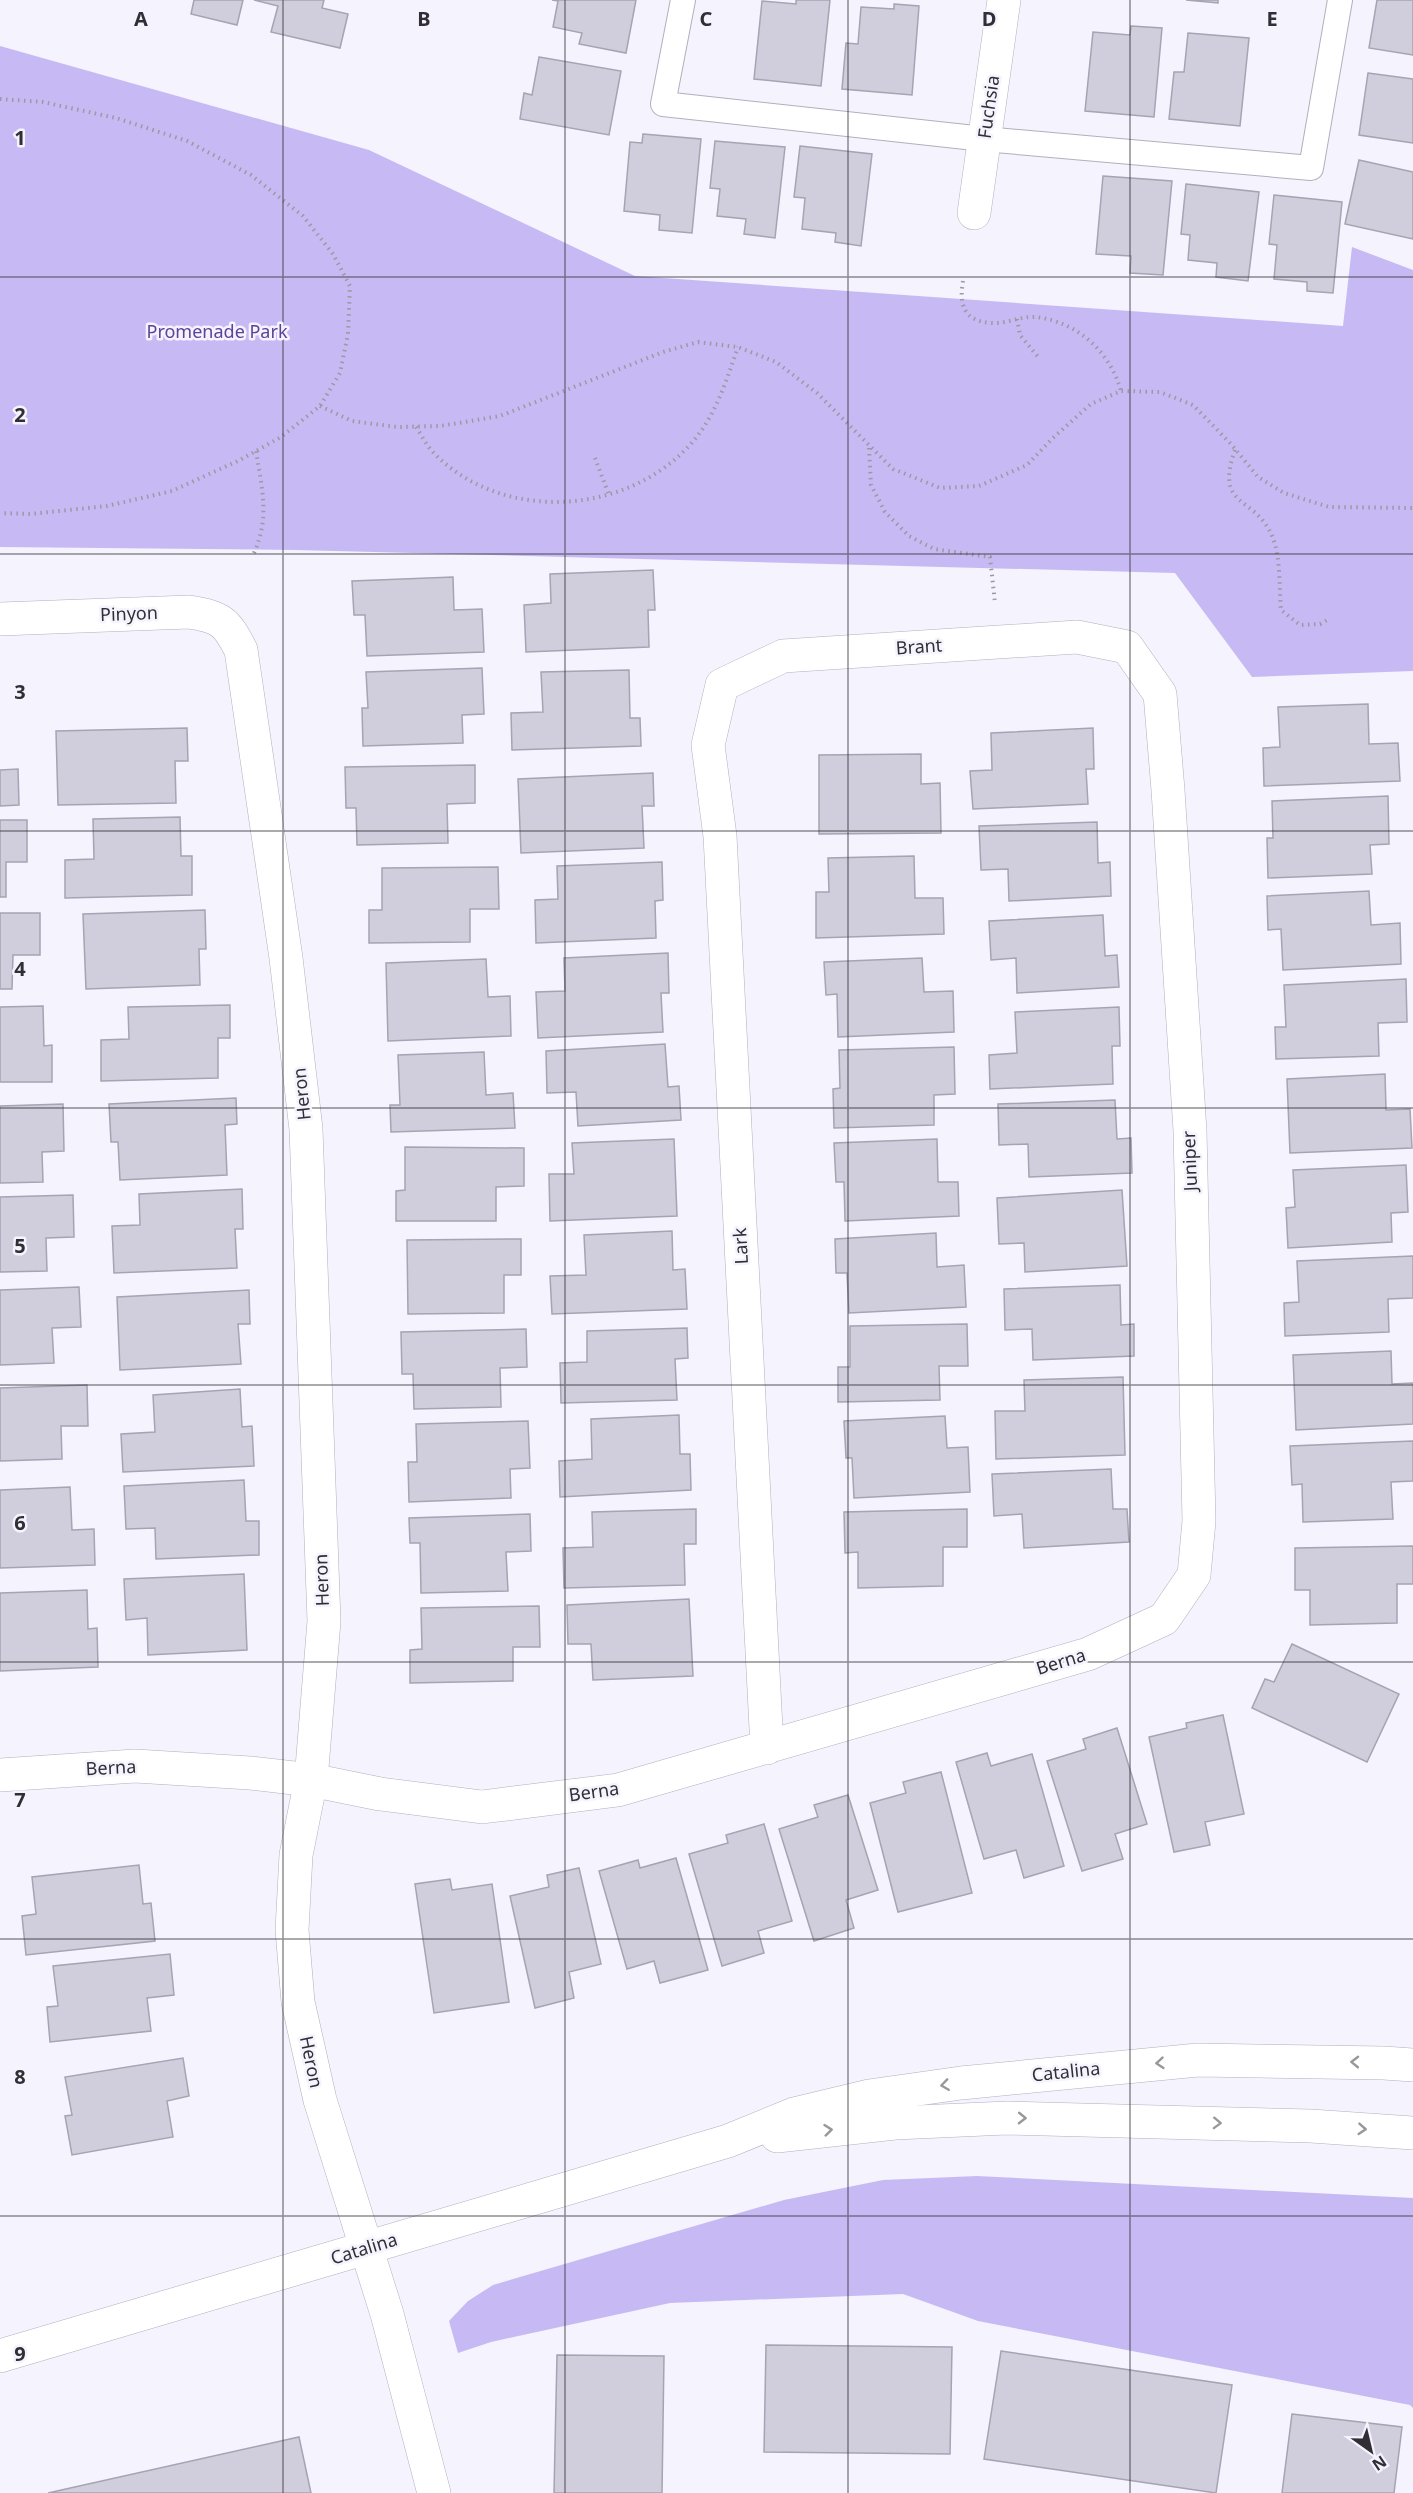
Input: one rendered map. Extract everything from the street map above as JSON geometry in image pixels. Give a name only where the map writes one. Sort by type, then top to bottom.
[{"type":"street","name":"Fuchsia","points":[[974,213],[1004,0]]},
{"type":"street","name":"Pinyon","points":[[0,619],[189,612],[211,615],[229,627],[241,650]]},
{"type":"street","name":"Brant","points":[[708,745],[722,686],[783,656],[1077,637],[1127,647],[1160,694]]},
{"type":"street","name":"Heron","points":[[241,650],[286,958],[306,1129],[324,1621],[311,1780],[296,1855],[292,1920],[298,2002],[320,2100],[387,2314],[434,2493]]},
{"type":"street","name":"Juniper","points":[[1160,694],[1190,1131],[1199,1521],[1194,1575],[1164,1619]]},
{"type":"street","name":"Lark","points":[[708,745],[720,836],[767,1748]]},
{"type":"street","name":"Berna","points":[[0,1775],[135,1766],[250,1773],[311,1780],[380,1794],[482,1807],[618,1791],[1088,1654],[1164,1619]]},
{"type":"street","name":"Catalina","points":[[0,2356],[728,2141],[794,2114],[869,2096],[961,2083],[1198,2060],[1413,2065]]},
{"type":"street","name":"Catalina","points":[[728,2141],[895,2123],[1007,2118],[1311,2126],[1413,2133]]},
{"type":"lane","points":[[684,0],[663,104],[984,139],[1311,168],[1340,0]]},
{"type":"path","points":[[0,99],[53,105],[116,118],[187,141],[251,176],[303,216],[333,254],[350,286],[348,334],[340,373],[320,406],[281,437],[172,491],[107,506],[30,514],[0,513]]},
{"type":"path","points":[[963,281],[960,299],[965,312],[976,319],[991,323],[1035,317],[1076,329],[1106,358],[1116,374],[1121,391]]},
{"type":"path","points":[[1017,319],[1020,335],[1039,358]]},
{"type":"path","points":[[320,406],[352,421],[397,427],[440,426],[500,416],[653,356],[698,342],[738,347],[776,362],[817,393],[893,469],[940,488],[979,486],[1027,465],[1091,404],[1121,391],[1160,392],[1193,405],[1235,449],[1257,477],[1284,493],[1329,507],[1413,508]]},
{"type":"path","points":[[415,426],[431,450],[461,474],[510,497],[529,501],[568,501],[609,495],[646,481],[687,448],[715,409],[738,347]]},
{"type":"path","points":[[869,446],[871,485],[885,512],[909,536],[934,549],[990,557],[999,642]]},
{"type":"path","points":[[1235,449],[1228,477],[1229,488],[1271,532],[1276,547],[1281,610],[1300,625],[1320,624],[1329,619]]},
{"type":"path","points":[[254,553],[262,533],[264,495],[256,451]]},
{"type":"path","points":[[595,458],[609,495]]},
{"type":"green space","name":"Promenade Park","points":[[0,46],[369,150],[635,276],[1343,326],[1352,247],[1413,270],[1413,671],[1252,677],[1175,573],[296,550],[0,547]]},
{"type":"green space","points":[[977,2176],[1413,2198],[1413,2408],[1410,2405],[978,2321],[903,2294],[670,2303],[491,2342],[458,2353],[449,2321],[468,2301],[493,2285],[784,2200],[883,2180]]},
{"type":"building","points":[[194,0],[243,0],[237,25],[191,14]]},
{"type":"building","points":[[254,0],[324,0],[322,8],[348,14],[340,48],[271,32],[278,6]]},
{"type":"building","points":[[552,0],[636,0],[626,53],[579,44],[582,33],[553,27],[558,1]]},
{"type":"building","points":[[796,0],[830,0],[821,86],[754,79],[762,1],[796,4]]},
{"type":"building","points":[[1186,0],[1218,0],[1218,3]]},
{"type":"building","points":[[1377,0],[1413,0],[1413,55],[1369,48]]},
{"type":"building","points":[[894,4],[919,6],[912,95],[842,89],[846,43],[858,44],[861,7],[894,9]]},
{"type":"building","points":[[1131,26],[1162,28],[1154,117],[1085,111],[1093,32],[1130,35]]},
{"type":"building","points":[[1188,33],[1249,38],[1240,126],[1169,119],[1174,72],[1184,72]]},
{"type":"building","points":[[539,57],[621,71],[609,135],[520,119],[524,93],[532,95]]},
{"type":"building","points":[[1368,73],[1413,79],[1413,143],[1359,135]]},
{"type":"building","points":[[643,134],[701,139],[692,233],[659,230],[660,215],[624,211],[630,142],[642,143]]},
{"type":"building","points":[[715,141],[785,147],[775,238],[744,234],[746,219],[717,216],[720,189],[710,188]]},
{"type":"building","points":[[800,146],[872,154],[861,246],[835,242],[836,233],[802,229],[805,198],[794,197]]},
{"type":"building","points":[[1359,160],[1413,172],[1413,239],[1345,224]]},
{"type":"building","points":[[1103,176],[1172,181],[1163,275],[1130,273],[1131,256],[1096,254]]},
{"type":"building","points":[[1186,184],[1259,192],[1248,281],[1216,277],[1217,263],[1188,260],[1190,235],[1181,234]]},
{"type":"building","points":[[1274,195],[1342,202],[1333,293],[1307,291],[1307,282],[1274,279],[1277,245],[1269,244]]},
{"type":"building","points":[[653,570],[655,610],[648,610],[649,647],[526,652],[524,605],[551,603],[550,574]]},
{"type":"building","points":[[453,577],[454,610],[482,609],[484,652],[367,656],[365,615],[354,615],[352,581]]},
{"type":"building","points":[[482,668],[484,714],[462,715],[463,743],[363,746],[362,708],[368,708],[366,672]]},
{"type":"building","points":[[629,670],[630,718],[640,718],[641,746],[512,750],[511,713],[543,712],[541,672]]},
{"type":"building","points":[[1368,704],[1369,744],[1398,743],[1400,781],[1264,786],[1263,748],[1280,747],[1278,707]]},
{"type":"building","points":[[187,728],[188,761],[175,761],[176,803],[58,805],[56,731]]},
{"type":"building","points":[[1093,728],[1094,769],[1086,769],[1088,804],[973,809],[970,771],[992,770],[991,733]]},
{"type":"building","points":[[921,754],[921,784],[940,783],[941,833],[819,834],[819,755]]},
{"type":"building","points":[[475,765],[475,803],[447,804],[448,843],[357,845],[356,808],[346,808],[345,767]]},
{"type":"building","points":[[18,769],[19,805],[0,806],[0,770]]},
{"type":"building","points":[[653,773],[654,806],[642,806],[644,848],[521,853],[518,779]]},
{"type":"building","points":[[1388,796],[1389,844],[1370,845],[1372,874],[1268,878],[1267,838],[1273,838],[1272,801]]},
{"type":"building","points":[[180,817],[181,856],[192,856],[192,895],[65,898],[65,860],[94,859],[93,819]]},
{"type":"building","points":[[0,820],[27,820],[27,862],[6,862],[6,897],[0,897]]},
{"type":"building","points":[[1097,822],[1098,863],[1110,862],[1111,896],[1009,901],[1008,869],[981,870],[979,826]]},
{"type":"building","points":[[914,856],[915,898],[943,898],[944,934],[816,938],[816,892],[829,892],[828,858]]},
{"type":"building","points":[[662,862],[663,900],[655,901],[656,938],[536,943],[535,900],[558,899],[557,866]]},
{"type":"building","points":[[498,867],[499,909],[470,909],[470,942],[369,943],[369,910],[382,910],[382,868]]},
{"type":"building","points":[[1369,891],[1371,925],[1400,923],[1401,964],[1283,970],[1281,929],[1268,930],[1267,896]]},
{"type":"building","points":[[205,910],[206,949],[199,949],[200,985],[86,989],[83,914]]},
{"type":"building","points":[[0,913],[40,913],[40,955],[13,955],[12,989],[0,989]]},
{"type":"building","points":[[1103,915],[1105,956],[1117,955],[1119,987],[1017,993],[1016,958],[991,960],[989,921]]},
{"type":"building","points":[[668,953],[669,993],[661,993],[663,1032],[538,1038],[536,992],[565,991],[564,958]]},
{"type":"building","points":[[922,958],[924,992],[953,991],[954,1032],[838,1037],[837,994],[826,995],[824,962]]},
{"type":"building","points":[[486,959],[488,997],[510,996],[511,1036],[388,1041],[386,963]]},
{"type":"building","points":[[1406,979],[1407,1022],[1378,1023],[1379,1056],[1276,1059],[1275,1027],[1286,1027],[1284,985]]},
{"type":"building","points":[[230,1005],[230,1038],[218,1038],[218,1078],[101,1081],[101,1040],[129,1039],[128,1007]]},
{"type":"building","points":[[43,1006],[44,1046],[52,1045],[52,1082],[0,1082],[0,1007]]},
{"type":"building","points":[[1119,1007],[1120,1046],[1112,1046],[1113,1084],[990,1089],[989,1055],[1017,1053],[1015,1012]]},
{"type":"building","points":[[665,1044],[668,1087],[679,1086],[681,1120],[578,1126],[576,1092],[547,1093],[546,1051]]},
{"type":"building","points":[[954,1047],[955,1094],[934,1095],[934,1125],[834,1128],[833,1089],[840,1088],[839,1050]]},
{"type":"building","points":[[484,1052],[486,1095],[513,1093],[515,1128],[391,1132],[390,1105],[400,1105],[398,1055]]},
{"type":"building","points":[[1385,1074],[1386,1110],[1410,1109],[1412,1148],[1290,1153],[1287,1079]]},
{"type":"building","points":[[236,1098],[237,1124],[225,1125],[227,1175],[120,1180],[118,1142],[111,1142],[109,1104]]},
{"type":"building","points":[[1115,1100],[1117,1139],[1131,1138],[1132,1173],[1029,1177],[1028,1144],[999,1145],[998,1104]]},
{"type":"building","points":[[63,1104],[64,1151],[42,1152],[43,1182],[0,1183],[0,1106]]},
{"type":"building","points":[[674,1139],[677,1216],[550,1221],[549,1174],[574,1174],[572,1143]]},
{"type":"building","points":[[937,1139],[938,1182],[958,1182],[959,1216],[845,1221],[844,1182],[836,1182],[834,1143]]},
{"type":"building","points":[[405,1147],[524,1148],[524,1186],[496,1187],[496,1221],[396,1221],[396,1191],[405,1190]]},
{"type":"building","points":[[1406,1165],[1408,1212],[1391,1213],[1392,1242],[1288,1248],[1286,1208],[1295,1207],[1293,1170]]},
{"type":"building","points":[[242,1189],[243,1229],[235,1229],[237,1268],[114,1273],[112,1226],[140,1225],[139,1194]]},
{"type":"building","points":[[1122,1190],[1127,1266],[1025,1272],[1024,1243],[999,1244],[997,1198]]},
{"type":"building","points":[[73,1195],[74,1237],[46,1238],[47,1271],[0,1272],[0,1197]]},
{"type":"building","points":[[672,1231],[673,1270],[685,1269],[687,1309],[552,1314],[550,1276],[586,1275],[584,1235]]},
{"type":"building","points":[[936,1233],[937,1267],[964,1265],[966,1307],[849,1313],[847,1273],[836,1273],[835,1239]]},
{"type":"building","points":[[521,1239],[521,1275],[504,1275],[504,1313],[408,1314],[407,1240]]},
{"type":"building","points":[[1413,1256],[1413,1298],[1388,1299],[1389,1332],[1285,1336],[1284,1303],[1299,1302],[1297,1261]]},
{"type":"building","points":[[1120,1285],[1121,1325],[1134,1324],[1134,1356],[1033,1360],[1032,1329],[1005,1330],[1004,1289]]},
{"type":"building","points":[[79,1287],[81,1327],[52,1328],[54,1363],[0,1365],[0,1290]]},
{"type":"building","points":[[249,1290],[250,1324],[238,1324],[241,1364],[120,1370],[117,1297]]},
{"type":"building","points":[[967,1324],[968,1366],[939,1366],[940,1400],[838,1402],[838,1367],[850,1367],[850,1326]]},
{"type":"building","points":[[687,1328],[688,1358],[675,1359],[677,1400],[561,1403],[560,1363],[587,1362],[587,1331]]},
{"type":"building","points":[[526,1329],[527,1367],[500,1368],[501,1407],[414,1409],[413,1374],[402,1374],[401,1332]]},
{"type":"building","points":[[1391,1351],[1392,1384],[1413,1383],[1413,1424],[1296,1430],[1293,1355]]},
{"type":"building","points":[[1123,1377],[1125,1455],[996,1459],[995,1411],[1025,1411],[1024,1380]]},
{"type":"building","points":[[87,1385],[88,1426],[61,1426],[62,1459],[0,1461],[0,1388]]},
{"type":"building","points":[[240,1389],[242,1427],[252,1426],[254,1466],[123,1472],[121,1434],[155,1432],[153,1395]]},
{"type":"building","points":[[679,1415],[680,1454],[690,1454],[691,1490],[560,1497],[559,1461],[592,1459],[591,1419]]},
{"type":"building","points":[[945,1416],[947,1448],[968,1447],[970,1492],[854,1498],[852,1458],[846,1458],[844,1421]]},
{"type":"building","points":[[528,1421],[530,1468],[510,1469],[511,1498],[409,1502],[408,1462],[417,1462],[416,1424]]},
{"type":"building","points":[[1413,1441],[1413,1481],[1391,1482],[1393,1519],[1303,1522],[1302,1484],[1292,1485],[1290,1446]]},
{"type":"building","points":[[1111,1469],[1113,1509],[1127,1509],[1129,1542],[1024,1548],[1022,1514],[994,1516],[992,1474]]},
{"type":"building","points":[[244,1480],[246,1521],[259,1521],[259,1555],[156,1559],[155,1528],[126,1529],[124,1486]]},
{"type":"building","points":[[70,1487],[72,1530],[94,1529],[95,1565],[0,1568],[0,1490]]},
{"type":"building","points":[[696,1509],[696,1544],[684,1544],[685,1585],[564,1588],[563,1548],[593,1547],[592,1512]]},
{"type":"building","points":[[967,1509],[967,1547],[943,1547],[943,1586],[858,1588],[858,1552],[845,1553],[844,1512]]},
{"type":"building","points":[[530,1514],[531,1551],[506,1552],[508,1591],[421,1593],[420,1543],[410,1543],[409,1518]]},
{"type":"building","points":[[1413,1546],[1413,1584],[1397,1584],[1397,1623],[1310,1625],[1310,1590],[1295,1590],[1295,1548]]},
{"type":"building","points":[[244,1574],[247,1650],[148,1655],[147,1618],[126,1620],[124,1579]]},
{"type":"building","points":[[87,1590],[88,1629],[97,1628],[98,1667],[0,1671],[0,1593]]},
{"type":"building","points":[[689,1599],[693,1676],[593,1680],[591,1644],[568,1644],[567,1605]]},
{"type":"building","points":[[539,1606],[540,1647],[513,1647],[513,1681],[410,1683],[410,1650],[422,1649],[421,1608]]},
{"type":"building","points":[[1292,1644],[1399,1694],[1367,1762],[1252,1708],[1265,1679],[1274,1682]]},
{"type":"building","points":[[1223,1715],[1244,1814],[1205,1822],[1210,1845],[1174,1852],[1149,1737],[1187,1728],[1186,1723]]},
{"type":"building","points":[[1117,1728],[1147,1824],[1115,1834],[1123,1859],[1082,1871],[1047,1761],[1086,1749],[1083,1739]]},
{"type":"building","points":[[987,1753],[991,1766],[1032,1754],[1064,1866],[1024,1878],[1016,1850],[984,1859],[956,1762]]},
{"type":"building","points":[[941,1772],[972,1893],[898,1912],[870,1803],[906,1793],[903,1782]]},
{"type":"building","points":[[848,1795],[878,1890],[846,1900],[854,1928],[814,1941],[779,1829],[818,1817],[814,1805]]},
{"type":"building","points":[[764,1824],[792,1921],[758,1931],[764,1953],[722,1966],[689,1854],[728,1843],[726,1835]]},
{"type":"building","points":[[676,1858],[708,1970],[660,1983],[654,1961],[627,1969],[599,1871],[638,1860],[640,1868]]},
{"type":"building","points":[[139,1865],[143,1904],[151,1903],[155,1941],[26,1955],[22,1916],[36,1914],[32,1877]]},
{"type":"building","points":[[579,1868],[601,1964],[569,1972],[574,1998],[535,2008],[510,1896],[549,1887],[547,1875]]},
{"type":"building","points":[[450,1879],[452,1890],[492,1884],[509,2002],[434,2013],[415,1884]]},
{"type":"building","points":[[170,1954],[174,1995],[147,1998],[151,2031],[50,2042],[47,2007],[58,2006],[53,1966]]},
{"type":"building","points":[[183,2058],[189,2096],[167,2101],[173,2137],[72,2155],[65,2116],[72,2115],[65,2077]]},
{"type":"building","points":[[766,2345],[952,2347],[950,2454],[764,2452]]},
{"type":"building","points":[[1001,2351],[1232,2385],[1216,2493],[984,2459]]},
{"type":"building","points":[[557,2355],[664,2356],[662,2493],[554,2493]]},
{"type":"building","points":[[1292,2414],[1402,2427],[1394,2493],[1282,2493]]},
{"type":"building","points":[[299,2437],[311,2493],[48,2493]]}]
